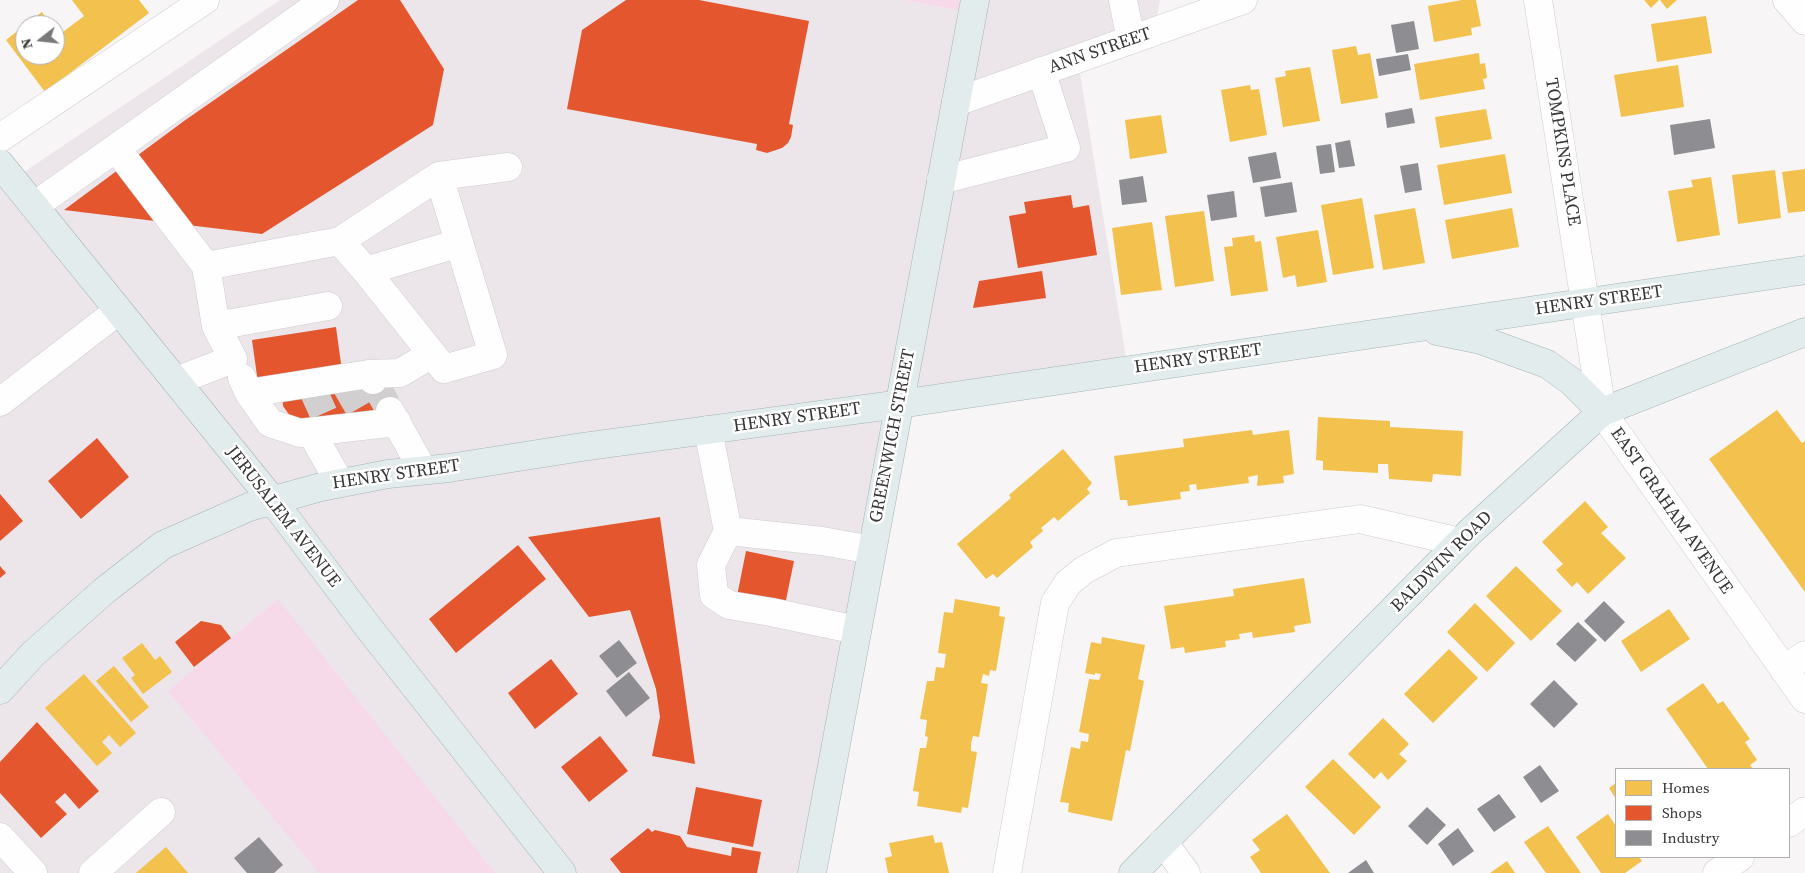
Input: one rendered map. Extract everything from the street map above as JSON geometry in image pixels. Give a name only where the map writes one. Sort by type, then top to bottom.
[{"type":"main road","name":"GREENWICH STREET","points":[[812,873],[975,0]]},
{"type":"main road","name":"JERUSALEM AVENUE","points":[[0,164],[273,501],[368,627],[562,873]]},
{"type":"main road","name":"HENRY STREET","points":[[0,690],[33,654],[104,591],[163,544],[249,507],[321,487],[388,474],[900,404],[1805,270]]},
{"type":"main road","points":[[1419,327],[1481,340],[1547,364],[1572,381],[1602,412]]},
{"type":"main road","name":"BALDWIN ROAD","points":[[1133,873],[1460,542],[1602,412],[1805,332]]},
{"type":"street","points":[[0,138],[205,0]]},
{"type":"street","points":[[34,206],[325,0]]},
{"type":"street","points":[[1123,0],[1131,40]]},
{"type":"street","name":"ANN STREET","points":[[956,102],[1243,0]]},
{"type":"street","name":"TOMPKINS PLACE","points":[[1538,0],[1586,303]]},
{"type":"street","points":[[1787,0],[1805,21]]},
{"type":"street","points":[[941,180],[1066,148],[1041,71]]},
{"type":"street","points":[[116,148],[206,266],[216,326],[249,393],[270,423],[300,433],[323,427],[380,418],[423,470]]},
{"type":"street","points":[[206,266],[340,241],[439,176],[508,167]]},
{"type":"street","points":[[340,241],[444,369],[493,356],[439,176]]},
{"type":"street","points":[[366,271],[459,243]]},
{"type":"street","name":"EAST GRAHAM AVENUE","points":[[1586,303],[1602,412],[1794,663],[1805,699]]},
{"type":"street","points":[[216,326],[328,306]]},
{"type":"street","points":[[0,402],[118,311]]},
{"type":"street","points":[[249,393],[400,374],[432,354]]},
{"type":"street","points":[[176,381],[232,359]]},
{"type":"street","points":[[323,427],[340,483]]},
{"type":"street","points":[[708,430],[728,531],[711,565],[714,595],[729,605],[857,630]]},
{"type":"street","points":[[1007,873],[1055,602],[1068,583],[1084,570],[1116,553],[1360,519],[1460,542]]},
{"type":"street","points":[[728,531],[822,541],[872,550]]},
{"type":"street","points":[[1790,822],[1805,811]]},
{"type":"street","points":[[93,873],[161,812]]},
{"type":"street","points":[[0,837],[33,873]]},
{"type":"street","points":[[1163,842],[1186,873]]},
{"type":"street","points":[[1717,873],[1739,858]]},
{"type":"shaded area","points":[[280,0],[903,0],[973,13],[975,0],[1160,0],[1154,35],[1078,61],[1128,370],[896,409],[813,873],[0,873],[0,165],[12,180]]},
{"type":"shaded area","points":[[903,0],[975,0],[973,13]]},
{"type":"shaded area","points":[[278,599],[495,873],[319,873],[168,691]]},
{"type":"building: Homes","points":[[72,0],[139,0],[149,13],[45,92],[25,65],[65,65],[65,30],[84,16]]},
{"type":"building: Homes","points":[[1462,0],[1476,0],[1481,26],[1471,28],[1472,35],[1434,42],[1428,6]]},
{"type":"building: Homes","points":[[1644,0],[1659,0],[1651,8]]},
{"type":"building: Homes","points":[[1660,0],[1677,0],[1667,9]]},
{"type":"building: Homes","points":[[1706,16],[1712,53],[1657,62],[1651,24]]},
{"type":"building: Homes","points":[[15,33],[15,52],[6,40]]},
{"type":"building: Homes","points":[[1356,46],[1358,55],[1370,53],[1378,98],[1341,104],[1332,50]]},
{"type":"building: Homes","points":[[1479,53],[1480,64],[1485,63],[1487,78],[1483,79],[1485,89],[1420,100],[1414,64]]},
{"type":"building: Homes","points":[[1678,65],[1684,107],[1621,117],[1614,75]]},
{"type":"building: Homes","points":[[1310,67],[1320,121],[1283,127],[1275,78],[1286,76],[1285,71]]},
{"type":"building: Homes","points":[[1250,85],[1251,90],[1259,89],[1267,135],[1230,142],[1221,90]]},
{"type":"building: Homes","points":[[1486,109],[1492,139],[1440,148],[1435,117]]},
{"type":"building: Homes","points":[[1161,115],[1167,153],[1130,159],[1125,120]]},
{"type":"building: Homes","points":[[1505,154],[1512,193],[1444,205],[1437,165]]},
{"type":"building: Homes","points":[[1805,169],[1805,211],[1788,213],[1782,172]]},
{"type":"building: Homes","points":[[1775,170],[1781,218],[1738,224],[1732,175]]},
{"type":"building: Homes","points":[[1711,177],[1720,235],[1677,242],[1668,191],[1693,187],[1691,180]]},
{"type":"building: Homes","points":[[1362,198],[1374,268],[1333,275],[1321,205]]},
{"type":"building: Homes","points":[[1415,208],[1425,263],[1383,270],[1374,215]]},
{"type":"building: Homes","points":[[1512,208],[1519,247],[1452,259],[1445,220]]},
{"type":"building: Homes","points":[[1204,211],[1214,281],[1175,287],[1165,216]]},
{"type":"building: Homes","points":[[1152,222],[1162,290],[1121,295],[1112,228]]},
{"type":"building: Homes","points":[[1318,230],[1327,282],[1297,287],[1295,275],[1283,278],[1276,237]]},
{"type":"building: Homes","points":[[1254,235],[1255,242],[1261,241],[1268,291],[1231,296],[1224,247],[1233,246],[1232,238]]},
{"type":"building: Homes","points":[[1777,410],[1802,443],[1805,441],[1805,592],[1709,459]]},
{"type":"building: Homes","points":[[1318,417],[1390,421],[1390,427],[1463,431],[1461,476],[1433,474],[1432,482],[1389,479],[1388,464],[1378,464],[1378,473],[1323,470],[1323,461],[1316,460]]},
{"type":"building: Homes","points":[[1252,430],[1253,435],[1289,430],[1294,474],[1283,476],[1284,483],[1257,486],[1258,475],[1248,477],[1249,483],[1197,490],[1196,484],[1189,485],[1190,491],[1180,492],[1181,499],[1128,506],[1127,500],[1120,500],[1114,456],[1184,447],[1183,439]]},
{"type":"building: Homes","points":[[1063,449],[1092,483],[1087,489],[1090,493],[1058,521],[1054,517],[1041,528],[1043,531],[1030,542],[1033,547],[997,578],[993,574],[986,579],[957,544],[1011,498],[1009,495]]},
{"type":"building: Homes","points":[[1585,501],[1608,527],[1601,533],[1626,558],[1588,594],[1577,582],[1572,587],[1556,570],[1563,564],[1542,542]]},
{"type":"building: Homes","points":[[1516,566],[1562,611],[1531,641],[1486,596]]},
{"type":"building: Homes","points":[[1304,578],[1311,623],[1294,626],[1295,632],[1253,638],[1252,632],[1239,634],[1240,639],[1225,641],[1226,647],[1185,653],[1184,647],[1171,649],[1164,606],[1234,596],[1233,589]]},
{"type":"building: Homes","points":[[955,599],[1000,607],[999,616],[1005,617],[996,671],[990,670],[989,676],[983,674],[981,683],[988,684],[979,737],[973,736],[971,743],[971,751],[977,752],[968,808],[962,807],[961,813],[917,806],[919,792],[913,791],[920,748],[926,748],[928,737],[925,736],[927,720],[920,719],[927,681],[934,681],[936,667],[944,668],[946,654],[938,653],[944,612],[953,613]]},
{"type":"building: Homes","points":[[1475,603],[1515,643],[1487,672],[1447,632]]},
{"type":"building: Homes","points":[[1669,609],[1690,639],[1641,672],[1621,641]]},
{"type":"building: Homes","points":[[1102,637],[1145,645],[1138,679],[1144,681],[1130,751],[1126,750],[1112,821],[1068,812],[1069,803],[1060,802],[1071,747],[1080,749],[1081,741],[1088,742],[1089,734],[1079,732],[1089,679],[1099,680],[1101,674],[1085,673],[1091,642],[1101,644]]},
{"type":"building: Homes","points":[[142,643],[155,660],[160,656],[172,672],[143,694],[131,678],[135,675],[122,658]]},
{"type":"building: Homes","points":[[1449,649],[1478,678],[1433,723],[1404,694]]},
{"type":"building: Homes","points":[[114,666],[149,707],[131,722],[96,681]]},
{"type":"building: Homes","points":[[84,674],[136,733],[120,747],[109,735],[102,742],[112,753],[97,766],[45,708]]},
{"type":"building: Homes","points":[[1703,683],[1718,704],[1723,701],[1750,739],[1745,742],[1757,760],[1750,765],[1752,768],[1707,768],[1666,709]]},
{"type":"building: Homes","points":[[1383,718],[1409,744],[1399,754],[1407,761],[1388,780],[1381,772],[1374,779],[1348,754]]},
{"type":"building: Homes","points":[[1333,759],[1381,807],[1354,835],[1305,787]]},
{"type":"building: Homes","points":[[1615,784],[1615,797],[1609,788]]},
{"type":"building: Homes","points":[[1287,814],[1330,873],[1261,873],[1250,857],[1260,850],[1252,840]]},
{"type":"building: Homes","points":[[1608,814],[1615,824],[1615,858],[1640,858],[1642,861],[1625,873],[1601,873],[1576,837]]},
{"type":"building: Homes","points":[[1548,826],[1581,873],[1546,873],[1524,842]]},
{"type":"building: Homes","points":[[933,835],[935,843],[942,842],[949,873],[888,873],[885,858],[892,856],[889,843]]},
{"type":"building: Homes","points":[[166,847],[188,873],[136,873]]},
{"type":"building: Homes","points":[[1507,861],[1515,873],[1490,873]]},
{"type":"building: Shops","points":[[358,0],[400,0],[444,69],[433,125],[262,234],[64,210],[184,121]]},
{"type":"building: Shops","points":[[626,0],[699,0],[809,21],[789,124],[793,125],[788,143],[782,148],[767,153],[756,150],[757,144],[567,109],[582,30]]},
{"type":"building: Shops","points":[[1071,195],[1073,208],[1089,205],[1097,255],[1018,268],[1009,216],[1026,213],[1024,202]]},
{"type":"building: Shops","points":[[1042,271],[1046,298],[973,308],[979,281]]},
{"type":"building: Shops","points":[[336,327],[342,371],[258,383],[252,340]]},
{"type":"building: Shops","points":[[381,379],[403,410],[295,423],[283,406],[282,393]]},
{"type":"building: Shops","points":[[97,438],[129,477],[81,519],[48,481]]},
{"type":"building: Shops","points":[[0,494],[23,521],[0,541]]},
{"type":"building: Shops","points":[[660,517],[695,764],[652,756],[660,717],[656,689],[630,610],[589,617],[528,537]]},
{"type":"building: Shops","points":[[518,545],[546,579],[456,653],[429,619]]},
{"type":"building: Shops","points":[[746,551],[794,561],[785,605],[737,596]]},
{"type":"building: Shops","points":[[0,566],[6,573],[0,578]]},
{"type":"building: Shops","points":[[201,621],[221,625],[231,638],[194,667],[175,642]]},
{"type":"building: Shops","points":[[551,659],[578,694],[535,729],[508,693]]},
{"type":"building: Shops","points":[[37,722],[99,791],[79,809],[65,793],[55,802],[67,814],[41,838],[0,793],[0,762]]},
{"type":"building: Shops","points":[[600,736],[628,771],[589,802],[561,767]]},
{"type":"building: Shops","points":[[696,787],[762,800],[753,847],[687,834]]},
{"type":"building: Shops","points":[[648,828],[652,832],[655,830],[680,836],[687,847],[731,856],[732,847],[761,852],[757,873],[621,873],[610,859]]},
{"type":"building: Industry","points":[[1414,21],[1419,49],[1396,53],[1391,25]]},
{"type":"building: Industry","points":[[1408,54],[1411,70],[1379,76],[1376,59]]},
{"type":"building: Industry","points":[[1412,108],[1415,123],[1387,128],[1385,113]]},
{"type":"building: Industry","points":[[1710,119],[1715,148],[1674,155],[1670,125]]},
{"type":"building: Industry","points":[[1350,140],[1355,166],[1339,168],[1335,143]]},
{"type":"building: Industry","points":[[1331,144],[1335,172],[1320,174],[1316,146]]},
{"type":"building: Industry","points":[[1276,152],[1281,178],[1253,183],[1248,157]]},
{"type":"building: Industry","points":[[1418,163],[1422,190],[1405,193],[1400,166]]},
{"type":"building: Industry","points":[[1143,176],[1147,202],[1122,205],[1119,180]]},
{"type":"building: Industry","points":[[1292,182],[1297,212],[1265,217],[1260,187]]},
{"type":"building: Industry","points":[[1234,191],[1237,217],[1211,221],[1207,195]]},
{"type":"building: Industry","points":[[1604,601],[1625,622],[1605,642],[1584,621]]},
{"type":"building: Industry","points":[[1578,622],[1597,640],[1575,662],[1556,644]]},
{"type":"building: Industry","points":[[619,640],[637,663],[617,678],[599,656]]},
{"type":"building: Industry","points":[[629,672],[650,698],[626,717],[606,691]]},
{"type":"building: Industry","points":[[1554,680],[1578,704],[1554,728],[1530,704]]},
{"type":"building: Industry","points":[[1540,765],[1559,791],[1541,803],[1523,777]]},
{"type":"building: Industry","points":[[1499,794],[1516,817],[1494,832],[1477,809]]},
{"type":"building: Industry","points":[[1427,807],[1446,825],[1427,845],[1408,826]]},
{"type":"building: Industry","points":[[1458,828],[1474,851],[1453,866],[1438,844]]},
{"type":"building: Industry","points":[[259,837],[283,865],[274,873],[247,873],[234,858]]},
{"type":"building: Industry","points":[[1366,860],[1374,873],[1348,873]]},
{"type":"tunnel","points":[[373,380],[390,411]]},
{"type":"tunnel","points":[[345,384],[363,415]]},
{"type":"tunnel","points":[[312,388],[326,419]]}]
